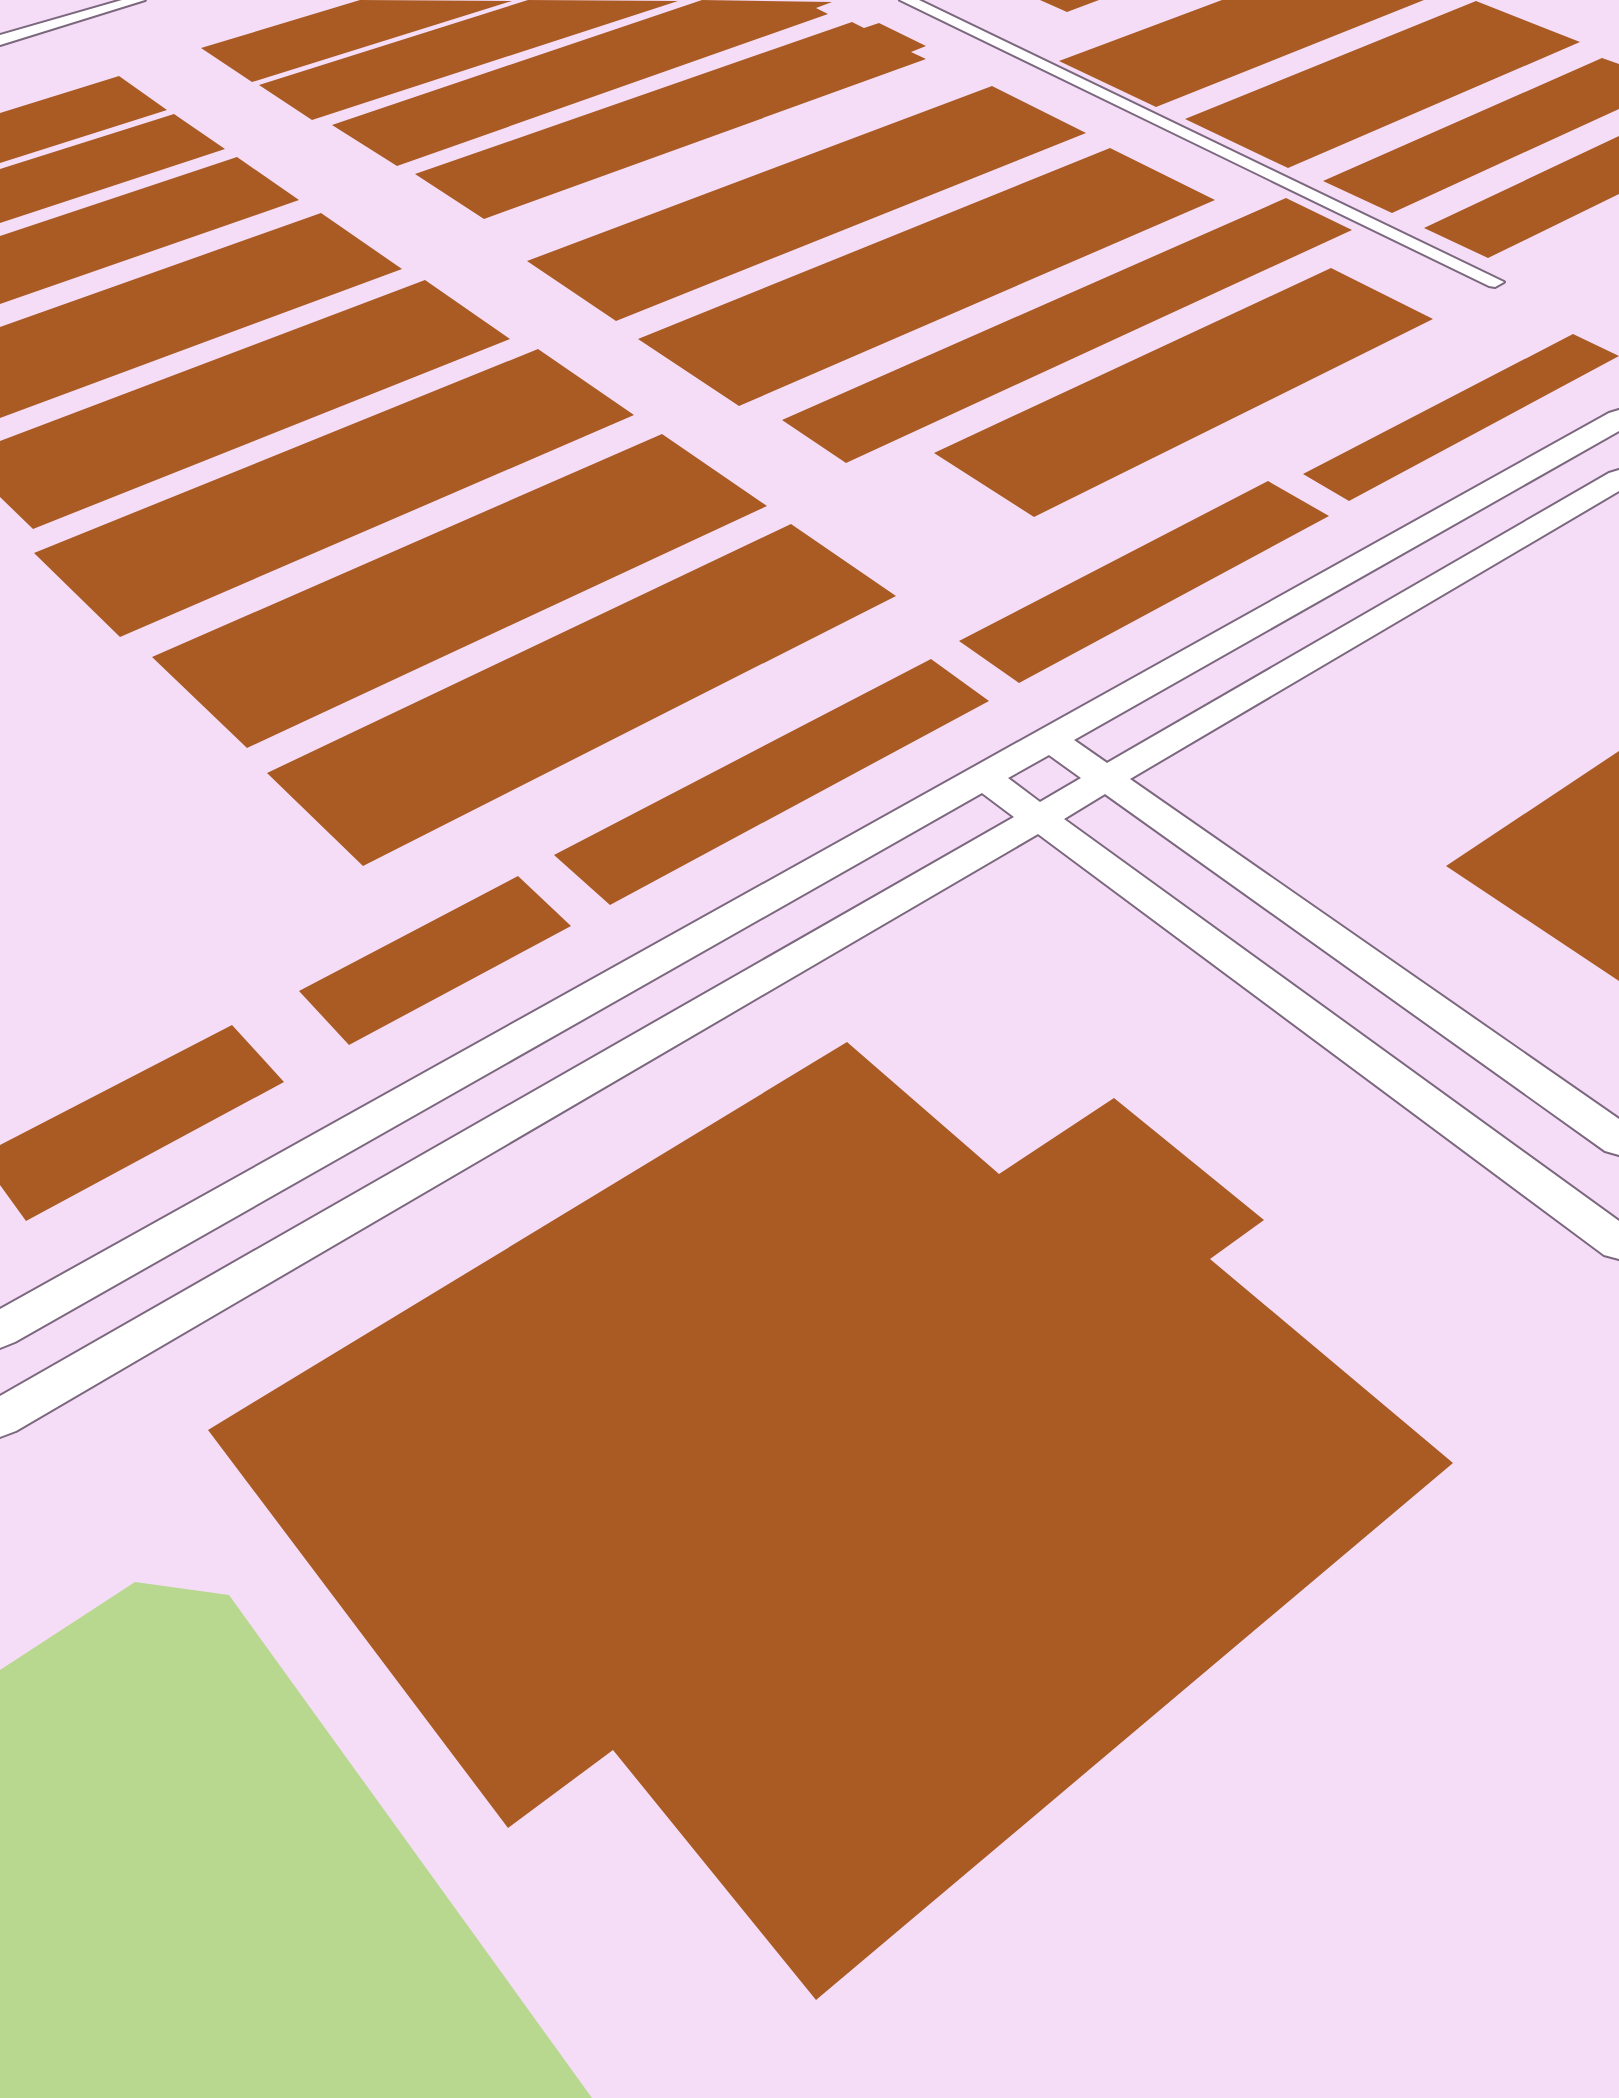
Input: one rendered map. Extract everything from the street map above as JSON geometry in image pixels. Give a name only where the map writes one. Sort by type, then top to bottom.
[{"type":"street","points":[[0,1330],[1619,419]]},
{"type":"street","points":[[0,1418],[857,924],[1036,817],[1619,479]]},
{"type":"street","points":[[1048,738],[1619,1140]]},
{"type":"street","points":[[982,776],[1619,1243]]},
{"type":"lane","points":[[0,40],[138,0]]},
{"type":"lane","points":[[907,0],[1495,282]]},
{"type":"green space","points":[[135,1582],[229,1595],[592,2098],[0,2098],[0,1670]]},
{"type":"building","points":[[360,0],[512,1],[252,82],[201,48]]},
{"type":"building","points":[[528,0],[678,1],[312,120],[259,85]]},
{"type":"building","points":[[702,0],[832,2],[816,8],[828,14],[397,166],[332,125]]},
{"type":"building","points":[[1040,0],[1099,0],[1067,12]]},
{"type":"building","points":[[1222,0],[1424,0],[1156,107],[1059,61]]},
{"type":"building","points":[[1476,1],[1580,42],[1288,168],[1185,119]]},
{"type":"building","points":[[852,22],[864,28],[879,23],[926,46],[911,52],[926,59],[484,219],[415,174]]},
{"type":"building","points":[[1602,58],[1619,64],[1619,109],[1392,213],[1323,181]]},
{"type":"building","points":[[119,76],[167,110],[0,163],[0,113]]},
{"type":"building","points":[[992,86],[1086,133],[616,321],[527,261]]},
{"type":"building","points":[[174,114],[225,149],[0,223],[0,169]]},
{"type":"building","points":[[1619,136],[1619,194],[1488,258],[1424,228]]},
{"type":"building","points":[[1110,148],[1215,200],[739,406],[638,339]]},
{"type":"building","points":[[237,157],[299,200],[0,304],[0,236]]},
{"type":"building","points":[[1286,198],[1352,230],[846,463],[782,420]]},
{"type":"building","points":[[321,213],[402,269],[0,418],[0,327]]},
{"type":"building","points":[[1331,268],[1433,319],[1034,517],[934,453]]},
{"type":"building","points":[[425,280],[510,339],[33,529],[0,497],[0,441]]},
{"type":"building","points":[[1573,334],[1619,356],[1349,501],[1303,474]]},
{"type":"building","points":[[538,349],[634,415],[120,637],[34,553]]},
{"type":"building","points":[[662,434],[767,506],[247,748],[152,657]]},
{"type":"building","points":[[1268,481],[1329,516],[1019,683],[959,641]]},
{"type":"building","points":[[791,524],[896,596],[363,866],[267,773]]},
{"type":"building","points":[[931,659],[989,701],[610,905],[554,855]]},
{"type":"building","points":[[1619,751],[1619,981],[1446,866]]},
{"type":"building","points":[[518,876],[571,926],[349,1045],[299,991]]},
{"type":"building","points":[[232,1025],[284,1082],[26,1221],[0,1185],[0,1145]]},
{"type":"building","points":[[847,1042],[999,1174],[1114,1098],[1264,1220],[1210,1259],[1453,1463],[816,2000],[613,1750],[508,1828],[208,1430]]}]
